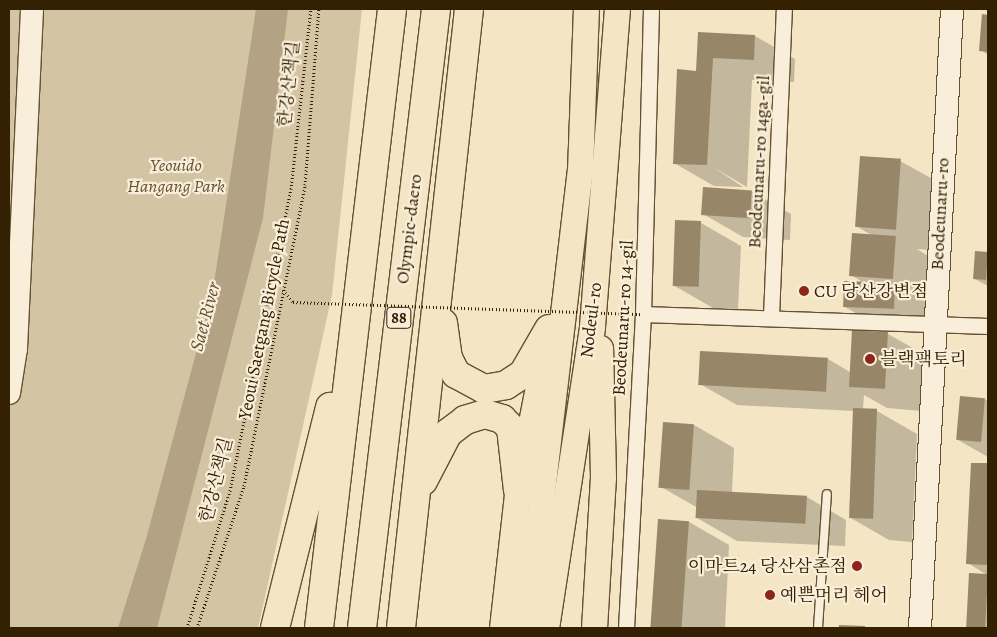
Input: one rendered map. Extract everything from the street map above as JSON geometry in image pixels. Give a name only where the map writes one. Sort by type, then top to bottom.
[{"type":"highway","points":[[319,628],[392,9]]},
{"type":"highway","name":"Olympic-daero","points":[[362,628],[436,9]]},
{"type":"highway","points":[[401,628],[412,511],[469,9]]},
{"type":"highway","points":[[438,282],[448,358],[456,374],[467,383],[484,390],[515,380],[523,374],[549,329]]},
{"type":"highway","points":[[275,628],[357,301]]},
{"type":"highway","points":[[412,511],[434,454],[448,433],[465,420],[486,414],[502,419],[510,428],[518,490]]},
{"type":"main road","points":[[9,393],[16,339],[32,9]]},
{"type":"main road","name":"Nodeul-ro","points":[[526,628],[566,321],[569,254],[580,171],[586,9]]},
{"type":"main road","name":"Nodeul-ro","points":[[546,628],[598,260],[617,9]]},
{"type":"main road","name":"Beodeunaru-ro","points":[[920,628],[933,325],[952,9]]},
{"type":"main road","points":[[502,628],[518,490],[549,329],[569,254]]},
{"type":"main road","points":[[594,628],[603,477],[598,260]]},
{"type":"street","name":"Beodeunaru-ro 14-gil","points":[[626,628],[643,314],[651,9]]},
{"type":"street","name":"Beodeunaru-ro 14ga-gil","points":[[771,316],[784,9]]},
{"type":"street","points":[[643,314],[771,316],[933,325],[988,326]]},
{"type":"lane","points":[[818,628],[827,494]]},
{"type":"path","name":"한강산책길","points":[[187,628],[230,491],[291,189],[310,9]]},
{"type":"path","name":"Yeoui Saetgang Bicycle Path","points":[[197,628],[244,486],[305,185],[319,9]]},
{"type":"path","points":[[284,290],[293,302],[643,314]]},
{"type":"green space","name":"Yeouido Hangang Park","points":[[9,9],[362,9],[332,295],[258,628],[9,628]]},
{"type":"water","name":"Saet River","points":[[256,9],[288,9],[263,218],[157,628],[118,628],[146,539],[213,290]]},
{"type":"building","points":[[982,14],[988,15],[988,52],[979,51]]},
{"type":"building","points":[[698,32],[755,35],[754,60],[713,58],[707,165],[673,164],[677,69],[696,71]]},
{"type":"building","points":[[860,156],[901,159],[896,230],[855,227]]},
{"type":"building","points":[[703,187],[752,190],[750,218],[701,215]]},
{"type":"building","points":[[675,220],[701,221],[699,287],[673,286]]},
{"type":"building","points":[[852,233],[896,236],[893,279],[849,276]]},
{"type":"building","points":[[975,251],[988,252],[986,280],[973,279]]},
{"type":"building","points":[[844,281],[895,283],[894,309],[843,307]]},
{"type":"building","points":[[852,330],[888,332],[885,389],[849,387]]},
{"type":"building","points":[[700,351],[828,358],[826,392],[698,385]]},
{"type":"building","points":[[960,396],[985,398],[981,442],[956,440]]},
{"type":"building","points":[[853,408],[877,409],[873,519],[849,518]]},
{"type":"building","points":[[663,422],[694,424],[689,490],[658,488]]},
{"type":"building","points":[[971,463],[988,463],[988,565],[966,564]]},
{"type":"building","points":[[697,490],[807,496],[805,524],[696,518]]},
{"type":"building","points":[[658,519],[689,521],[681,628],[650,628]]},
{"type":"building","points":[[969,573],[988,574],[985,628],[966,628]]},
{"type":"building","points":[[839,625],[865,626],[865,628],[839,628]]},
{"type":"place","name":"CU 당산강변점","points":[[804,291]]},
{"type":"place","name":"블랙팩토리","points":[[870,359]]},
{"type":"place","name":"이마트24 당산삼촌점","points":[[857,566]]},
{"type":"place","name":"예쁜머리 헤어","points":[[770,595]]}]
